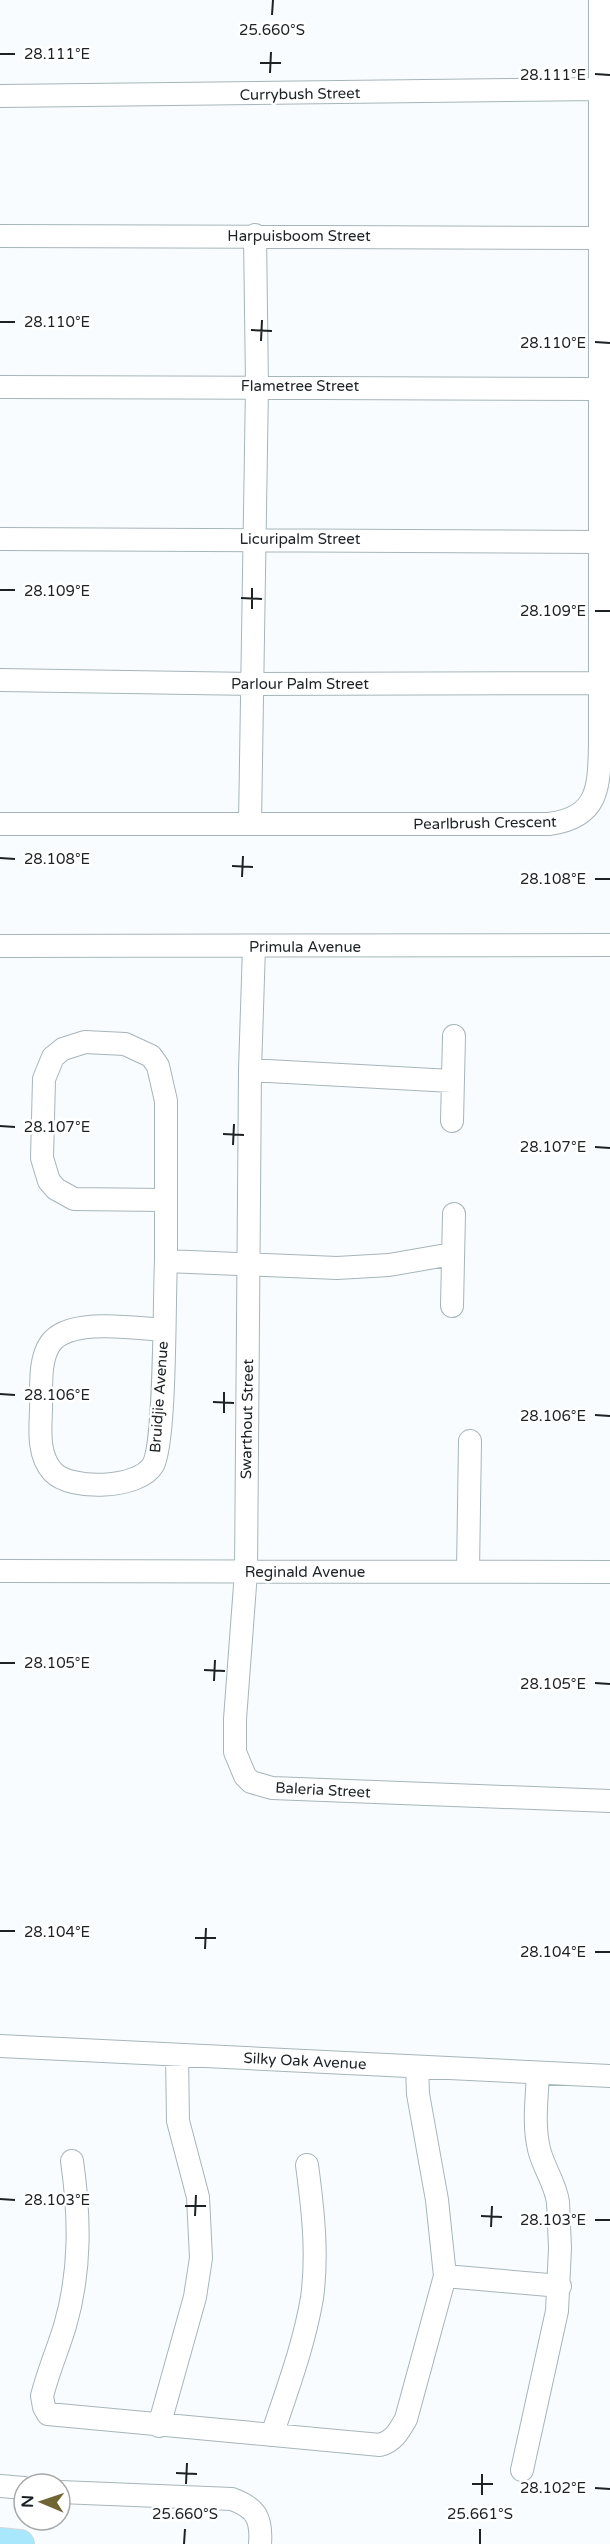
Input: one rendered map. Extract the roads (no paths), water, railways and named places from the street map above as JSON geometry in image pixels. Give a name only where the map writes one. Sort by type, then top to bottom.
[{"type":"main road","points":[[0,2542],[20,2544]]},
{"type":"street","name":"Pearlbrush Crescent","points":[[0,824],[549,824],[578,817],[590,807],[599,771],[600,0]]},
{"type":"street","name":"Currybush Street","points":[[0,96],[599,89]]},
{"type":"street","name":"Harpuisboom Street","points":[[0,236],[255,235],[599,238]]},
{"type":"street","points":[[250,824],[257,386],[255,235]]},
{"type":"street","name":"Flametree Street","points":[[0,387],[600,388]]},
{"type":"street","name":"Licuripalm Street","points":[[0,539],[599,542]]},
{"type":"street","name":"Parlour Palm Street","points":[[0,680],[254,684],[600,683]]},
{"type":"street","name":"Primula Avenue","points":[[0,946],[610,945]]},
{"type":"street","name":"Swarthout Street","points":[[246,1572],[250,1070],[254,947]]},
{"type":"street","points":[[452,1121],[454,1036]]},
{"type":"street","name":"Bruidjie Avenue","points":[[163,1330],[114,1326],[81,1328],[57,1337],[49,1345],[43,1363],[40,1422],[42,1451],[46,1464],[55,1474],[76,1483],[125,1482],[141,1477],[154,1464],[160,1423],[166,1261],[164,1200],[166,1101],[158,1066],[151,1056],[125,1044],[85,1042],[63,1048],[53,1057],[44,1079],[42,1158],[49,1181],[64,1195],[74,1199],[164,1200]]},
{"type":"street","points":[[250,1070],[452,1081]]},
{"type":"street","points":[[452,1306],[454,1214]]},
{"type":"street","points":[[166,1261],[363,1268],[453,1254]]},
{"type":"street","points":[[468,1571],[470,1441]]},
{"type":"street","name":"Reginald Avenue","points":[[0,1571],[610,1572]]},
{"type":"street","name":"Baleria Street","points":[[246,1572],[235,1719],[235,1752],[242,1770],[251,1782],[272,1788],[610,1801]]},
{"type":"street","name":"Silky Oak Avenue","points":[[0,2046],[610,2076]]},
{"type":"street","points":[[159,2426],[195,2297],[201,2258],[198,2197],[178,2121],[177,2055]]},
{"type":"street","points":[[72,2161],[78,2206],[78,2254],[65,2325],[44,2388],[44,2407],[48,2414],[57,2417],[272,2435],[364,2446],[389,2442],[406,2419],[445,2276],[437,2200],[418,2094],[417,2067]]},
{"type":"street","points":[[522,2470],[557,2311],[560,2286],[558,2202],[537,2137],[538,2073]]},
{"type":"street","points":[[272,2435],[295,2364],[312,2299],[315,2248],[307,2165]]},
{"type":"street","points":[[445,2276],[560,2286]]},
{"type":"street","points":[[72,2492],[232,2499],[255,2511],[261,2522],[260,2544]]}]
